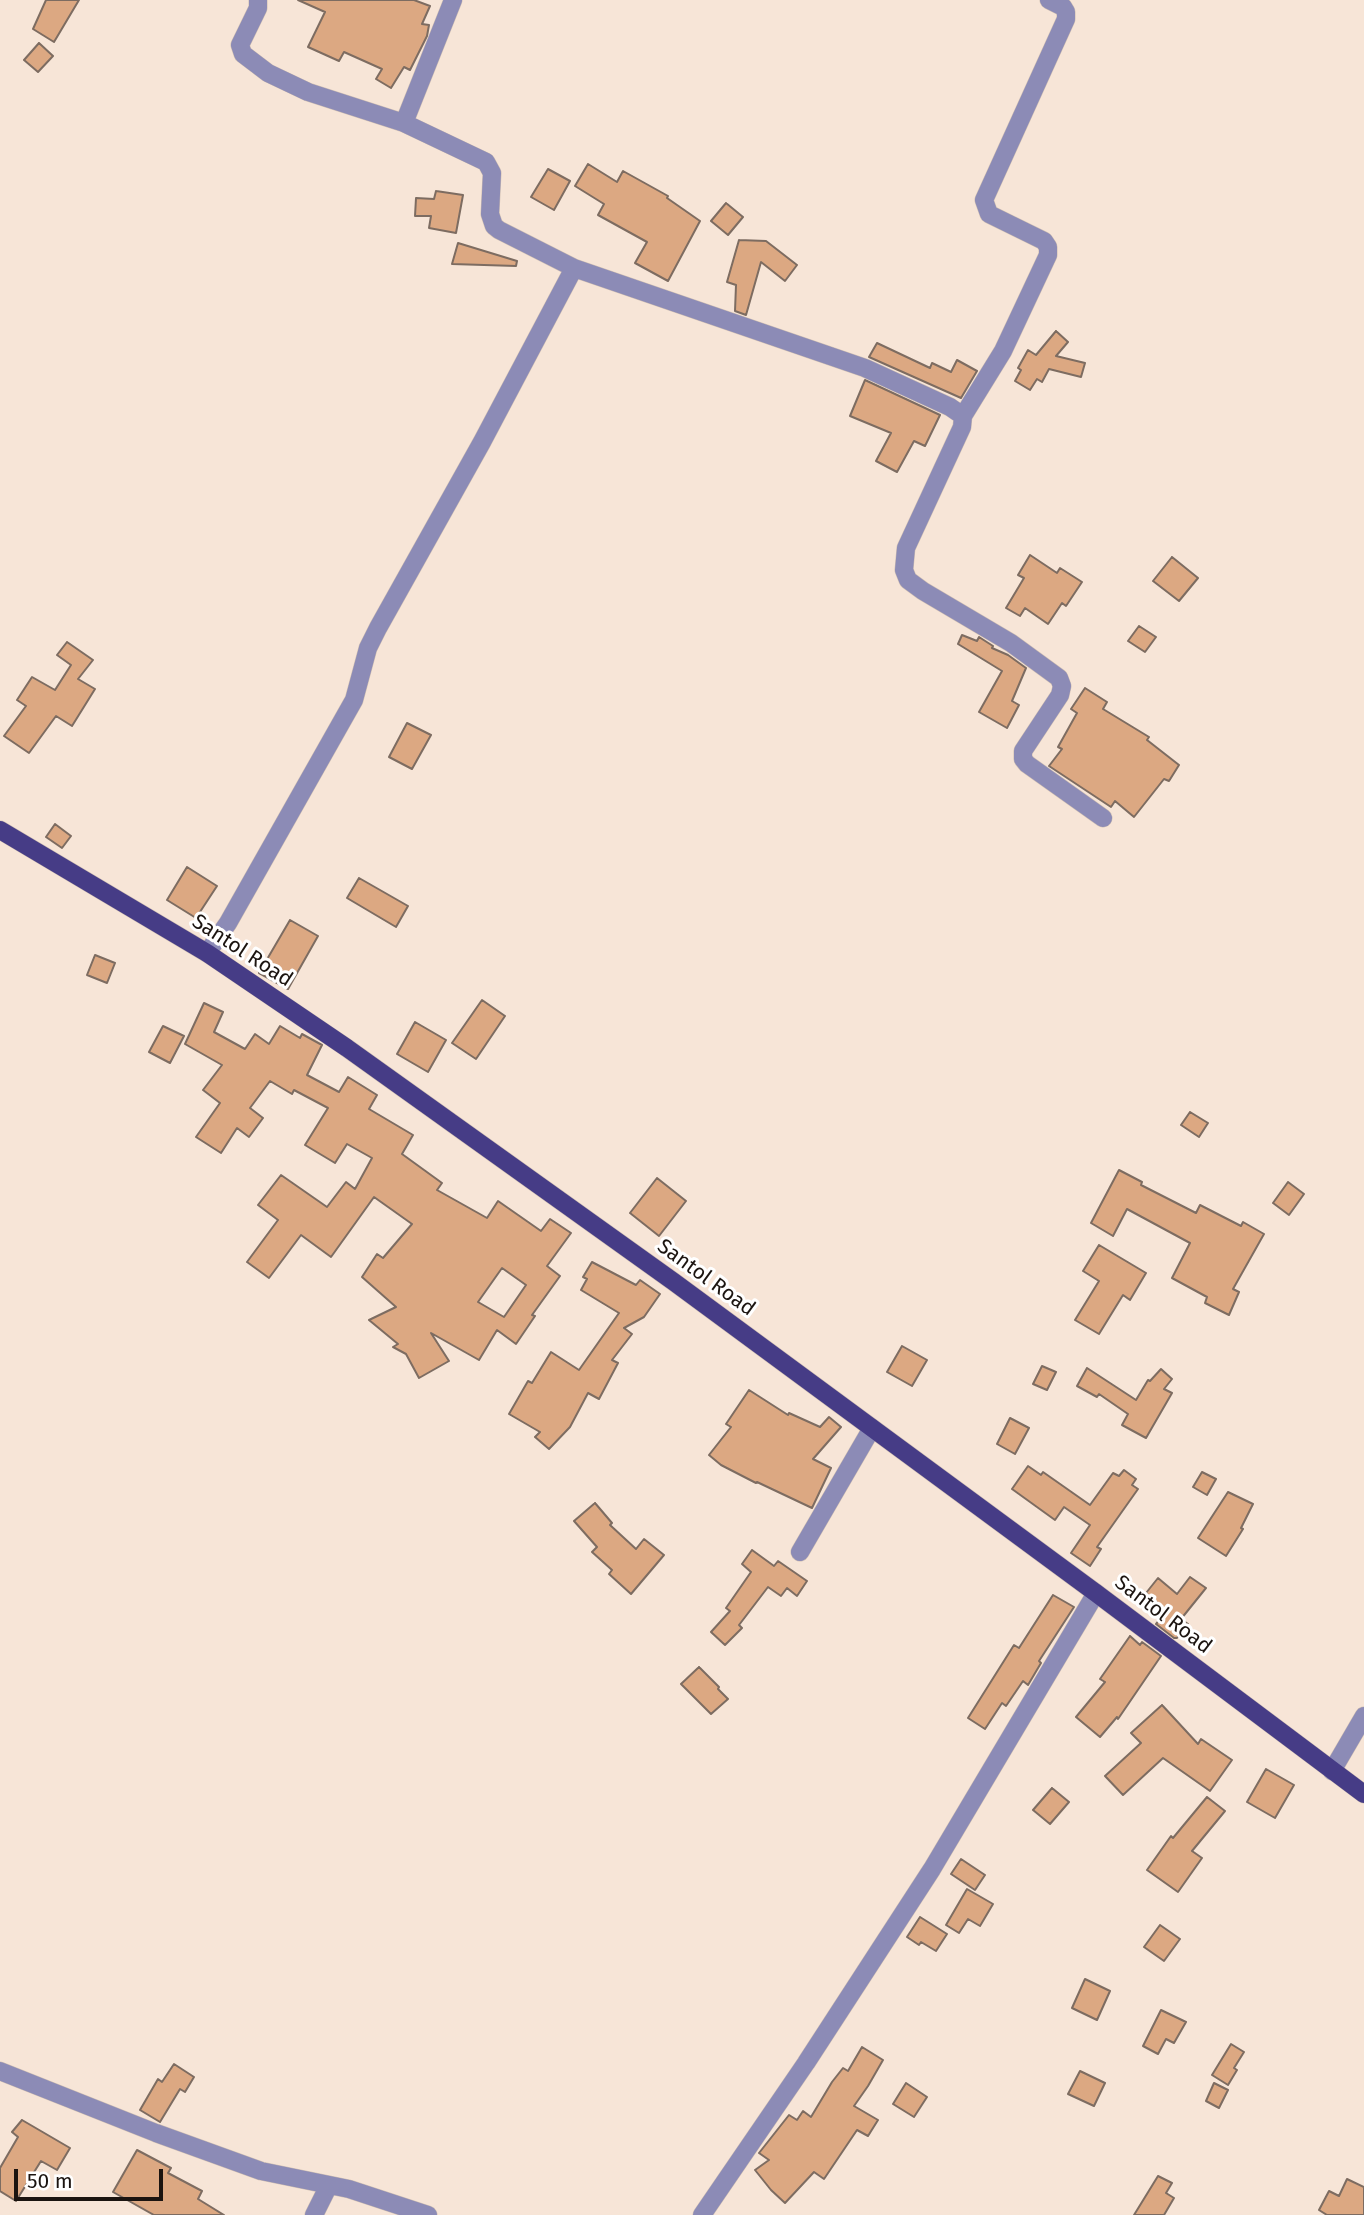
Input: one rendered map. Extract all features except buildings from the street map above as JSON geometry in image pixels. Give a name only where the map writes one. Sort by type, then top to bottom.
[{"type":"main road","name":"Santol Road","points":[[0,830],[207,953],[347,1048],[1096,1592],[1364,1794]]},
{"type":"street","points":[[258,0],[258,8],[240,45],[243,54],[268,72],[308,92],[404,123],[486,162],[492,173],[490,214],[494,226],[499,230],[574,268],[865,368],[950,407],[963,416]]},
{"type":"street","points":[[404,123],[453,0]]},
{"type":"street","points":[[1049,0],[1063,7],[1066,19],[984,200],[989,214],[1044,241],[1048,247],[1048,256],[1003,351],[963,416],[962,427],[906,548],[904,570],[908,579],[923,591],[1011,643],[1059,678],[1062,686],[1060,695],[1023,751],[1023,759],[1103,817]]},
{"type":"street","points":[[207,953],[228,923],[354,700],[368,648],[378,628],[482,442],[574,268]]},
{"type":"street","points":[[800,1552],[872,1428]]},
{"type":"street","points":[[702,2215],[806,2063],[932,1869],[1096,1592]]},
{"type":"street","points":[[1332,1770],[1364,1716]]},
{"type":"street","points":[[0,2071],[261,2171],[375,2195],[428,2215]]},
{"type":"street","points":[[314,2215],[328,2185]]}]
